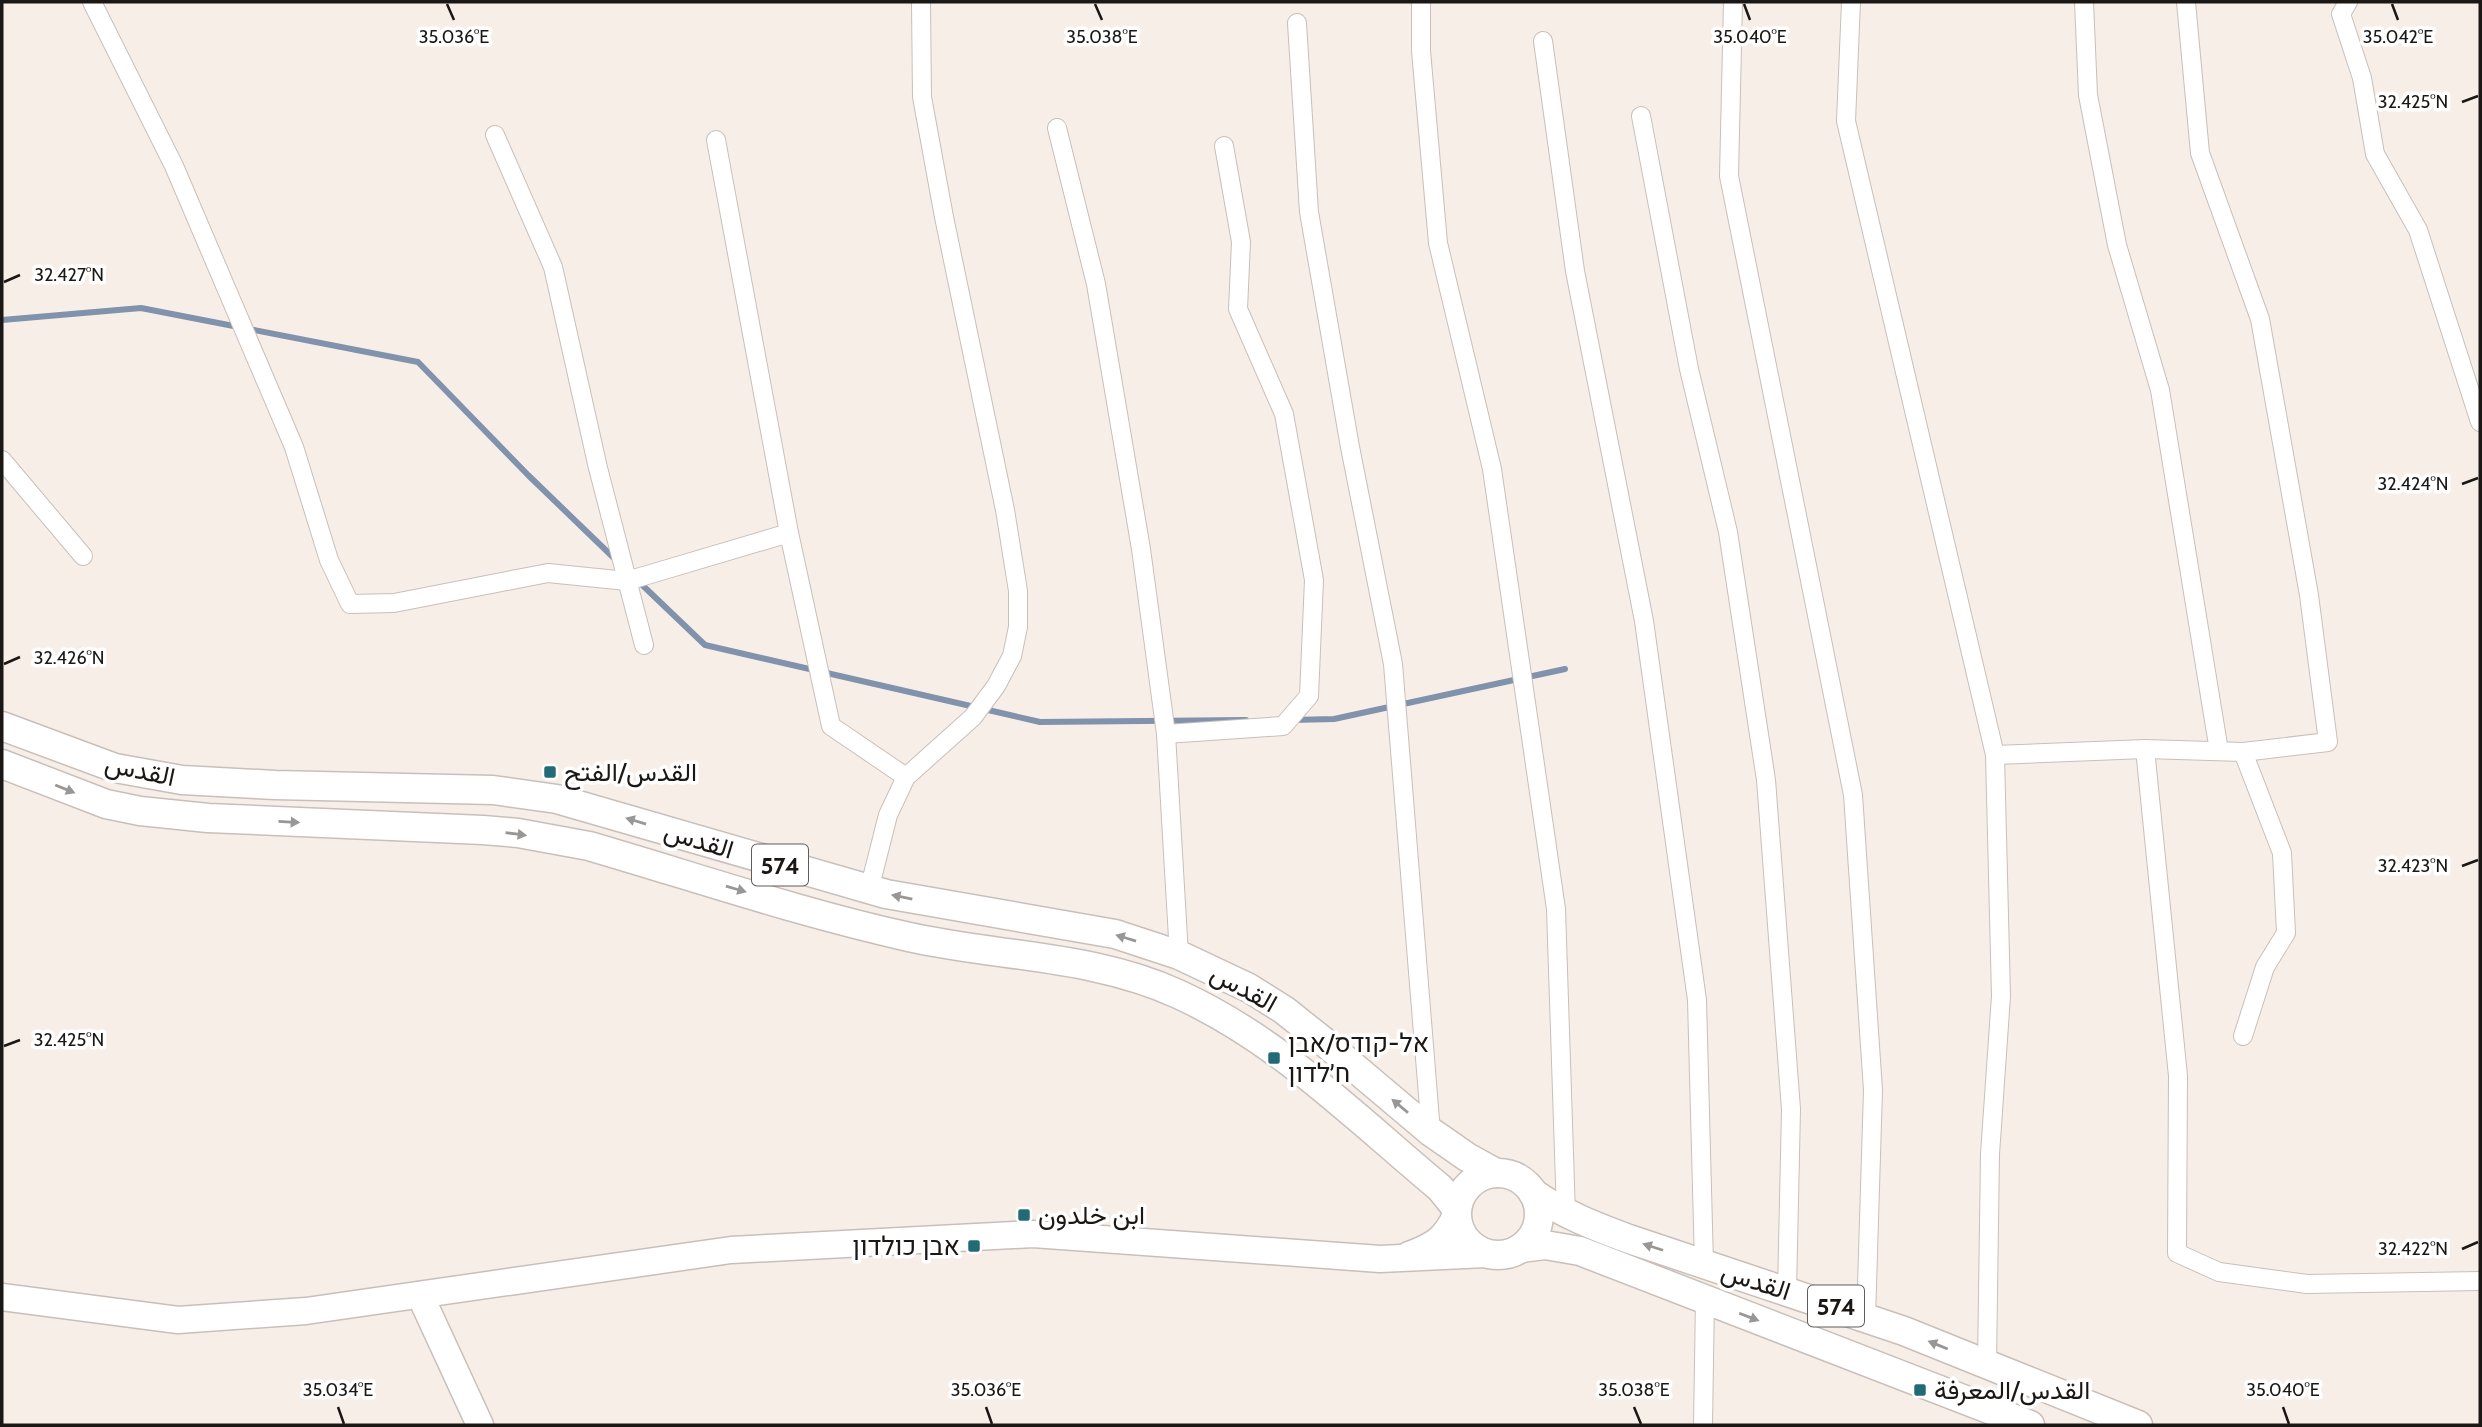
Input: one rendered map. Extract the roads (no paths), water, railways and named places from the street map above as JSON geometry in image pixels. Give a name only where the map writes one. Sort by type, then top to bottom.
[{"type":"main road","name":"القدس","points":[[2,726],[115,768],[182,780],[289,786],[493,790],[557,799],[869,890],[1115,934],[1179,955],[1218,972],[1284,1010],[1431,1132],[1467,1157],[1496,1172]]},
{"type":"main road","name":"القدس","points":[[2,764],[106,804],[161,814],[483,830],[558,840],[589,846],[912,938],[1086,965],[1135,979],[1176,993],[1249,1032],[1312,1077],[1440,1188],[1457,1212]]},
{"type":"main road","points":[[1457,1212],[1464,1190],[1474,1181],[1496,1172]]},
{"type":"main road","name":"574","points":[[1496,1172],[1519,1179],[1533,1193]]},
{"type":"main road","name":"القدس","points":[[1533,1193],[1566,1214],[1629,1240],[1866,1318],[2138,1425]]},
{"type":"main road","points":[[1522,1248],[1532,1238],[1538,1225],[1540,1211],[1533,1193]]},
{"type":"main road","name":"574","points":[[1457,1212],[1458,1228],[1474,1249],[1486,1255],[1499,1256],[1522,1248]]},
{"type":"main road","name":"القدس","points":[[1522,1248],[1552,1246],[1580,1251],[2030,1425]]},
{"type":"street","points":[[92,2],[174,166],[293,447],[329,560],[350,604],[394,603],[548,573],[627,581],[789,533]]},
{"type":"street","points":[[869,890],[888,815],[906,777],[973,717],[996,686],[1012,656],[1018,627],[1018,592],[1005,510],[922,97],[921,2]]},
{"type":"street","points":[[1421,2],[1422,51],[1438,243],[1492,469],[1556,909],[1566,1214]]},
{"type":"street","points":[[1733,2],[1729,176],[1853,794],[1873,1090],[1866,1318]]},
{"type":"street","points":[[1851,2],[1846,121],[1995,755],[2001,996],[1990,1154],[1987,1364]]},
{"type":"street","points":[[2084,2],[2088,95],[2117,245],[2160,390],[2219,751]]},
{"type":"street","points":[[1995,755],[2145,749],[2244,752],[2328,741],[2309,596],[2260,319],[2200,153],[2187,36],[2186,2]]},
{"type":"street","points":[[2348,2],[2341,14],[2362,78],[2375,154],[2418,230],[2480,422]]},
{"type":"street","points":[[1297,23],[1309,212],[1350,447],[1393,664],[1431,1132]]},
{"type":"street","points":[[1543,41],[1575,271],[1644,621],[1695,987],[1704,1264]]},
{"type":"street","points":[[1641,117],[1689,369],[1728,532],[1766,780],[1791,1110],[1787,1291]]},
{"type":"street","points":[[1057,128],[1097,284],[1141,549],[1166,734],[1179,955]]},
{"type":"street","points":[[495,135],[553,267],[598,468],[644,645]]},
{"type":"street","points":[[716,140],[789,533],[831,726],[906,777]]},
{"type":"street","points":[[1166,734],[1283,726],[1309,696],[1314,580],[1284,414],[1238,309],[1241,242],[1224,146]]},
{"type":"street","points":[[2,460],[83,556]]},
{"type":"street","points":[[2145,749],[2178,1076],[2177,1253],[2219,1272],[2307,1284],[2480,1281]]},
{"type":"street","points":[[2243,1036],[2265,967],[2286,933],[2283,853],[2244,752]]},
{"type":"street","points":[[1401,1258],[1427,1249],[1439,1241],[1448,1232],[1457,1212]]},
{"type":"street","points":[[2,1297],[178,1320],[306,1311],[731,1250],[1033,1234],[1380,1259],[1486,1255]]},
{"type":"street","points":[[420,1295],[480,1425]]},
{"type":"street","points":[[1703,1425],[1705,1299]]},
{"type":"waterway","points":[[2,320],[141,308],[418,362],[528,475],[617,561]]},
{"type":"waterway","points":[[637,580],[705,645],[1040,722],[1246,720]]},
{"type":"waterway","points":[[1292,720],[1334,719],[1565,669]]},
{"type":"place","name":"القدس/الفتح","points":[[550,772]]},
{"type":"place","name":"אל-קודס/אבן ח׳לדון","points":[[1274,1058]]},
{"type":"place","name":"ابن خلدون","points":[[1024,1215]]},
{"type":"place","name":"אבן כולדון","points":[[974,1246]]},
{"type":"place","name":"القدس/المعرفة","points":[[1920,1390]]}]
